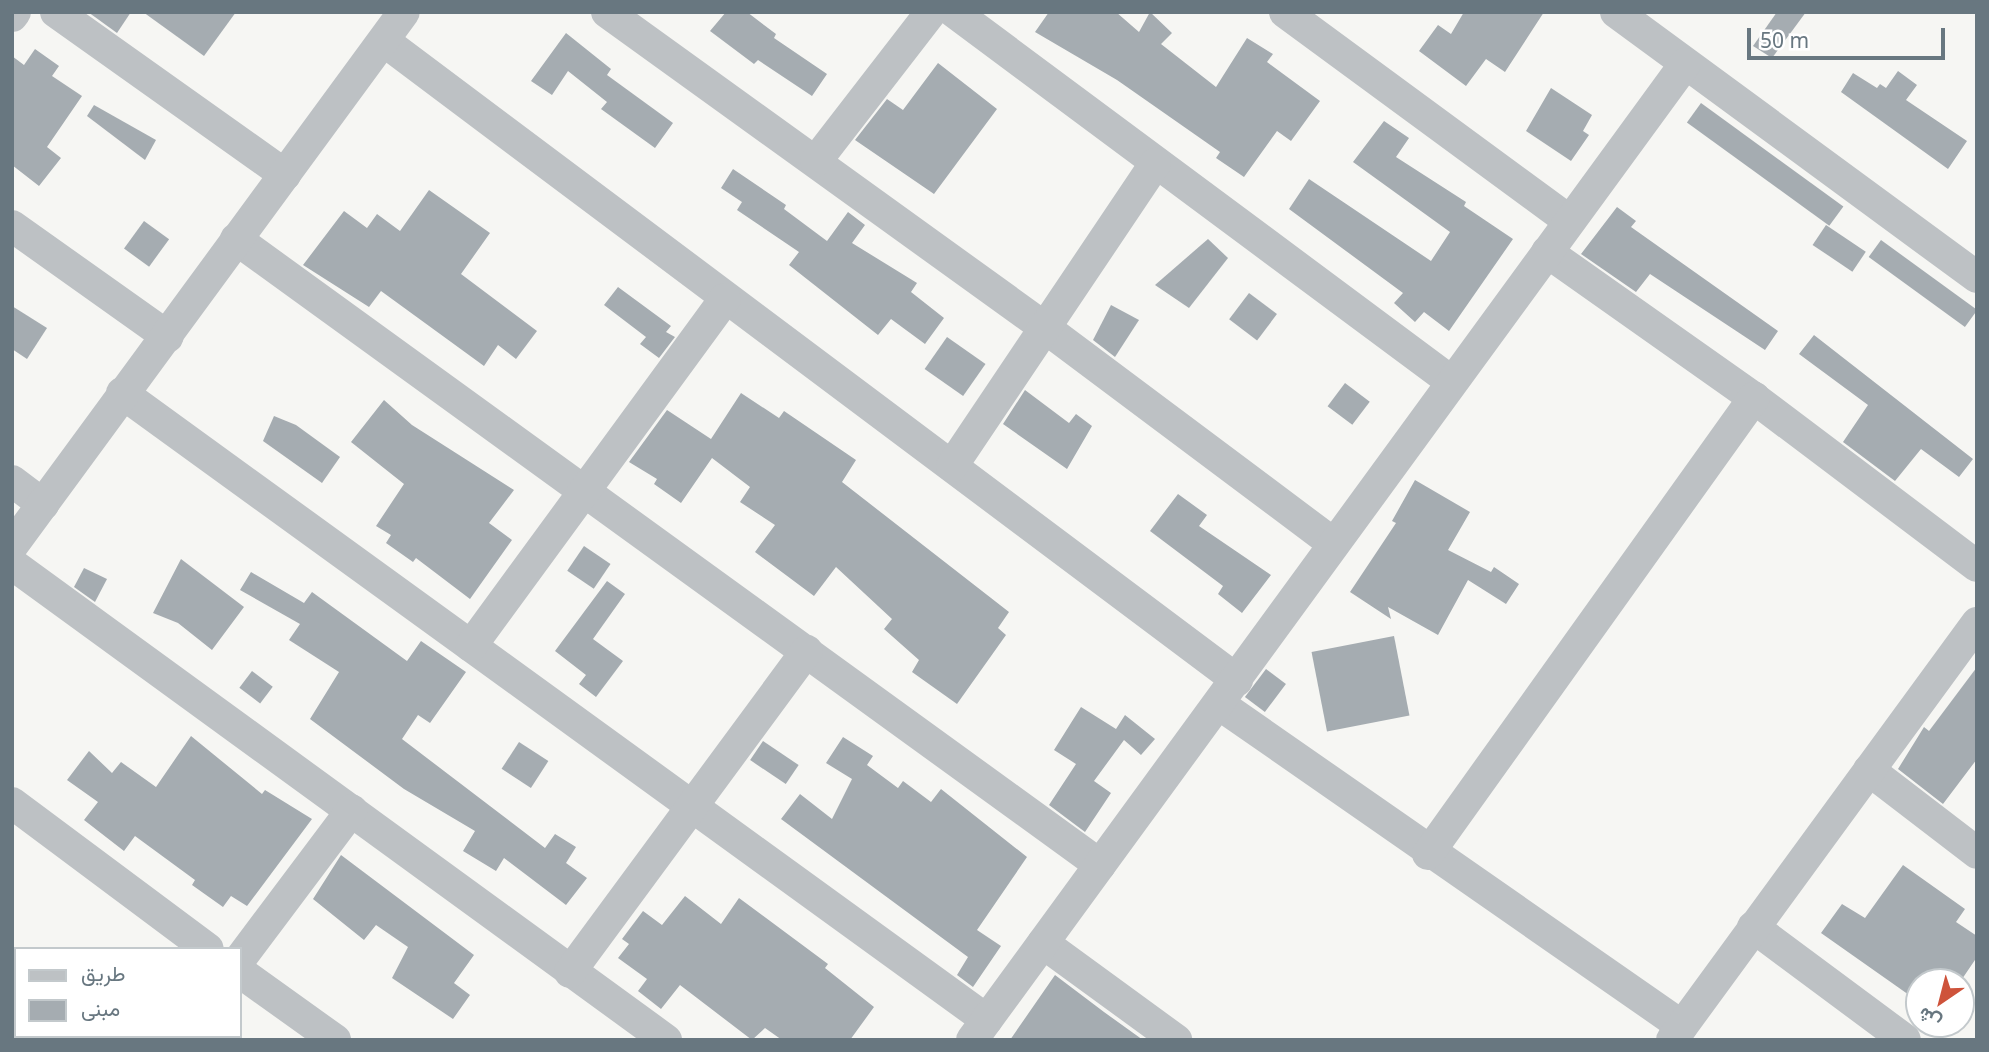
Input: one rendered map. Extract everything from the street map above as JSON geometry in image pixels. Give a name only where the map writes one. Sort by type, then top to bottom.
[{"type":"street","points":[[56,12],[285,175]]},
{"type":"street","points":[[12,547],[122,393],[168,337],[236,239],[404,12]]},
{"type":"street","points":[[607,12],[1048,330],[1334,544]]},
{"type":"street","points":[[816,161],[931,12]]},
{"type":"street","points":[[954,12],[1452,382]]},
{"type":"street","points":[[1285,12],[1570,220]]},
{"type":"street","points":[[1616,12],[1977,277]]},
{"type":"street","points":[[384,41],[725,299],[952,466],[1428,853],[1677,1033],[1977,623]]},
{"type":"street","points":[[122,393],[692,804],[980,1030],[1685,64]]},
{"type":"street","points":[[952,466],[1048,330],[1156,164]]},
{"type":"street","points":[[12,226],[168,337]]},
{"type":"street","points":[[236,239],[584,487],[1100,865]]},
{"type":"street","points":[[1547,252],[1754,398],[1977,566]]},
{"type":"street","points":[[471,646],[584,487],[725,299]]},
{"type":"street","points":[[1428,853],[1754,398]]},
{"type":"street","points":[[12,481],[43,504]]},
{"type":"street","points":[[12,564],[666,1040]]},
{"type":"street","points":[[570,972],[807,651]]},
{"type":"street","points":[[1869,770],[1977,853]]},
{"type":"street","points":[[12,803],[205,947]]},
{"type":"street","points":[[242,956],[352,810]]},
{"type":"street","points":[[1753,927],[1905,1040]]},
{"type":"street","points":[[1043,943],[1176,1040]]},
{"type":"street","points":[[242,973],[335,1040]]},
{"type":"building","points":[[88,12],[131,12],[117,33]]},
{"type":"building","points":[[143,12],[236,12],[204,56]]},
{"type":"building","points":[[726,12],[747,12],[776,34],[774,38],[827,74],[812,96],[758,60],[754,64],[710,31]]},
{"type":"building","points":[[1049,12],[1116,12],[1139,32],[1150,12],[1172,33],[1161,44],[1216,87],[1247,38],[1273,54],[1267,62],[1320,101],[1291,141],[1277,131],[1244,177],[1216,158],[1220,152],[1117,80],[1035,32]]},
{"type":"building","points":[[1464,12],[1544,12],[1505,72],[1486,59],[1466,86],[1419,51],[1438,25],[1451,34]]},
{"type":"building","points":[[1777,12],[1806,12],[1772,58],[1753,46]]},
{"type":"building","points":[[566,33],[611,69],[607,75],[673,123],[655,148],[601,109],[607,102],[568,71],[552,95],[531,81]]},
{"type":"building","points":[[35,49],[59,66],[52,76],[82,96],[47,147],[61,158],[39,186],[12,165],[12,56],[24,65]]},
{"type":"building","points":[[938,63],[997,109],[934,194],[855,140],[887,99],[903,110]]},
{"type":"building","points":[[1898,71],[1917,85],[1906,100],[1967,141],[1948,169],[1841,92],[1853,73],[1877,88],[1880,84],[1886,88]]},
{"type":"building","points":[[1551,88],[1592,115],[1583,131],[1589,135],[1571,161],[1526,131]]},
{"type":"building","points":[[1701,103],[1843,206],[1829,226],[1687,122]]},
{"type":"building","points":[[94,105],[156,140],[145,160],[87,116]]},
{"type":"building","points":[[1384,121],[1409,138],[1396,157],[1466,202],[1464,206],[1513,239],[1449,331],[1424,312],[1415,322],[1394,303],[1403,293],[1289,209],[1309,179],[1431,261],[1450,232],[1353,162]]},
{"type":"building","points":[[733,169],[786,205],[784,209],[827,241],[848,212],[865,225],[852,243],[917,283],[911,292],[944,318],[925,344],[891,319],[878,335],[789,265],[799,252],[737,210],[742,202],[721,188]]},
{"type":"building","points":[[429,190],[490,233],[461,274],[537,331],[516,359],[498,345],[484,366],[381,291],[369,307],[303,265],[344,211],[367,228],[377,214],[400,231]]},
{"type":"building","points":[[1617,207],[1636,221],[1631,227],[1778,331],[1765,350],[1650,274],[1636,292],[1581,254]]},
{"type":"building","points":[[144,221],[169,239],[149,267],[124,249]]},
{"type":"building","points":[[1826,225],[1866,252],[1852,272],[1813,245]]},
{"type":"building","points":[[1208,239],[1228,258],[1189,308],[1155,285]]},
{"type":"building","points":[[1881,240],[1977,310],[1965,327],[1869,257]]},
{"type":"building","points":[[618,287],[671,326],[666,332],[675,337],[659,358],[640,344],[646,337],[604,305]]},
{"type":"building","points":[[1249,293],[1277,314],[1257,340],[1229,319]]},
{"type":"building","points":[[1111,305],[1139,320],[1115,357],[1093,340]]},
{"type":"building","points":[[12,306],[47,328],[27,359],[12,349]]},
{"type":"building","points":[[1814,335],[1973,459],[1959,477],[1921,449],[1895,481],[1843,442],[1868,405],[1799,354]]},
{"type":"building","points":[[947,337],[986,364],[963,396],[925,369]]},
{"type":"building","points":[[1345,383],[1370,402],[1352,425],[1328,406]]},
{"type":"building","points":[[1025,390],[1069,423],[1076,414],[1092,426],[1067,469],[1003,424]]},
{"type":"building","points":[[741,393],[779,418],[784,411],[856,460],[842,482],[1009,612],[998,628],[1006,635],[957,704],[912,672],[919,660],[884,629],[892,619],[836,567],[814,596],[755,552],[775,525],[740,502],[750,487],[712,458],[681,503],[654,484],[657,479],[629,462],[667,410],[711,439]]},
{"type":"building","points":[[384,400],[412,425],[514,490],[489,523],[512,540],[470,599],[416,558],[413,562],[386,543],[391,535],[376,526],[404,484],[351,442]]},
{"type":"building","points":[[274,416],[296,425],[340,457],[322,483],[263,441]]},
{"type":"building","points":[[1415,480],[1470,512],[1448,550],[1491,572],[1494,567],[1519,584],[1506,604],[1468,580],[1438,635],[1388,607],[1391,619],[1350,592],[1396,523],[1392,521]]},
{"type":"building","points":[[1178,494],[1207,515],[1199,526],[1271,575],[1242,613],[1218,594],[1223,586],[1150,531]]},
{"type":"building","points":[[584,546],[611,564],[594,589],[567,571]]},
{"type":"building","points":[[181,559],[244,607],[212,650],[178,623],[153,613]]},
{"type":"building","points":[[84,568],[107,579],[95,602],[74,587]]},
{"type":"building","points":[[251,572],[304,603],[312,592],[407,661],[421,641],[466,672],[430,723],[418,715],[402,739],[545,848],[555,834],[576,847],[566,863],[587,878],[566,905],[504,858],[496,871],[463,851],[475,831],[404,789],[310,719],[339,672],[289,640],[300,624],[240,590]]},
{"type":"building","points":[[607,581],[625,594],[593,639],[623,661],[596,697],[579,684],[586,675],[555,651]]},
{"type":"building","points":[[1394,636],[1409,716],[1327,732],[1312,652]]},
{"type":"building","points":[[1977,667],[1977,759],[1943,804],[1898,769],[1924,727],[1929,731]]},
{"type":"building","points":[[1266,669],[1286,684],[1265,712],[1245,697]]},
{"type":"building","points":[[252,671],[273,687],[260,703],[239,688]]},
{"type":"building","points":[[1081,707],[1116,729],[1125,715],[1155,739],[1141,755],[1124,740],[1094,781],[1111,793],[1085,832],[1049,805],[1076,764],[1054,750]]},
{"type":"building","points":[[191,736],[262,794],[265,790],[312,819],[247,906],[231,896],[223,907],[192,885],[195,880],[135,836],[124,851],[84,820],[98,802],[67,780],[89,751],[112,773],[121,762],[156,787]]},
{"type":"building","points":[[843,737],[873,756],[867,765],[898,788],[903,781],[931,802],[941,789],[1027,857],[977,930],[1001,946],[973,987],[957,975],[968,957],[781,819],[800,794],[832,819],[852,779],[826,763]]},
{"type":"building","points":[[763,741],[799,765],[786,784],[750,760]]},
{"type":"building","points":[[519,742],[548,761],[531,788],[502,769]]},
{"type":"building","points":[[341,855],[474,955],[454,983],[470,995],[453,1019],[392,978],[408,947],[376,925],[364,940],[313,899]]},
{"type":"building","points":[[1903,865],[1965,909],[1956,922],[1977,936],[1977,957],[1970,968],[1905,968],[1905,992],[1821,933],[1842,904],[1865,918]]},
{"type":"building","points":[[685,896],[721,924],[739,898],[828,964],[825,968],[874,1007],[850,1040],[782,1040],[765,1028],[752,1040],[680,985],[661,1009],[638,991],[647,979],[618,958],[629,944],[622,939],[643,911],[662,925]]},
{"type":"building","points":[[1055,975],[1104,1012],[1143,1040],[1010,1040]]}]
